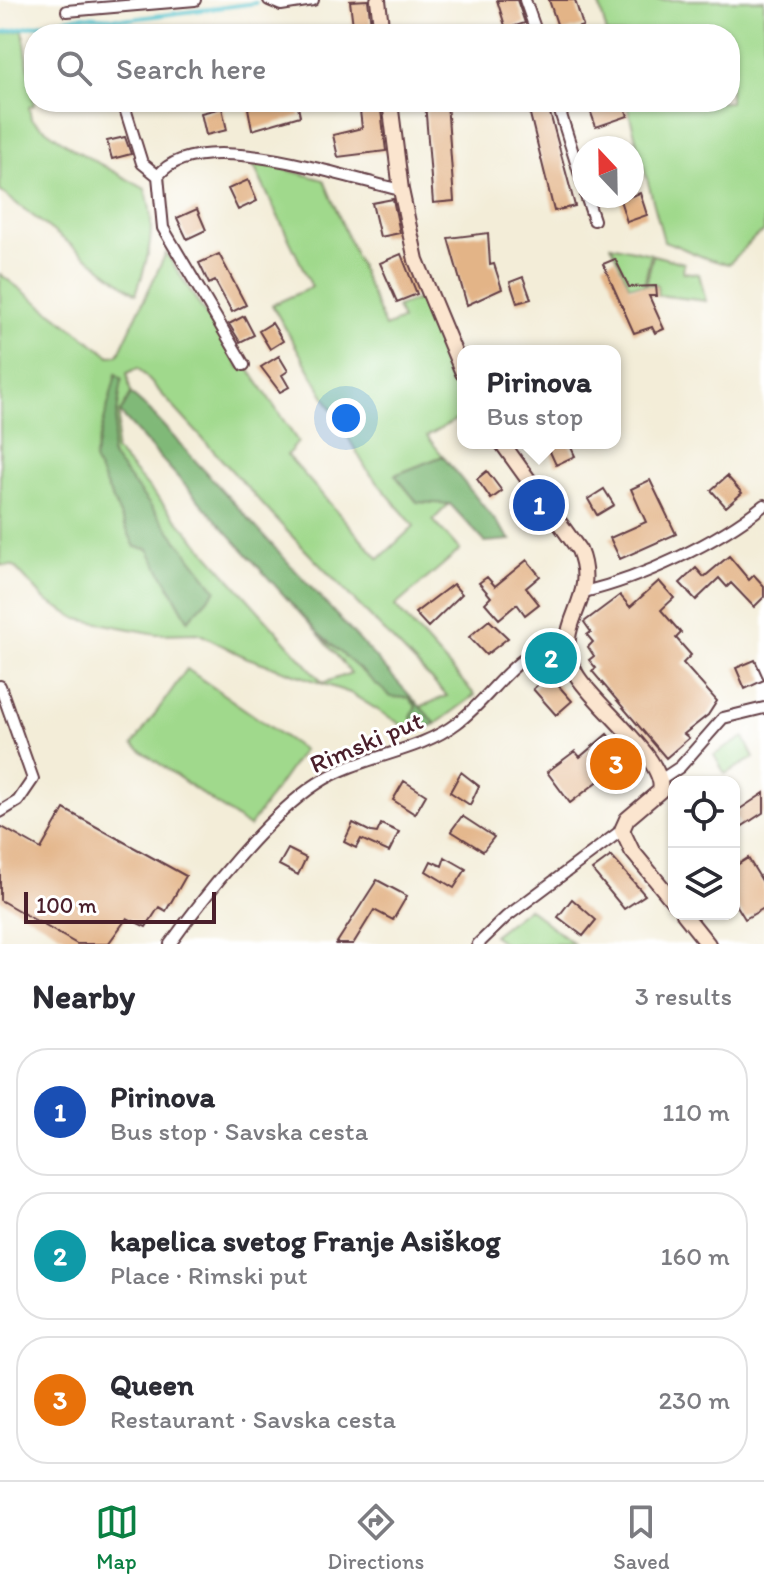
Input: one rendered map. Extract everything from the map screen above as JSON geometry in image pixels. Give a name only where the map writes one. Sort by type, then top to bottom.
[{"type":"street","points":[[67,11],[195,0]]},
{"type":"street","points":[[269,0],[281,5],[313,0]]},
{"type":"street","points":[[378,0],[381,24]]},
{"type":"street","points":[[525,0],[533,24]]},
{"type":"street","points":[[126,112],[142,163],[158,176]]},
{"type":"street","points":[[391,112],[401,190],[416,260],[457,359]]},
{"type":"street","points":[[560,112],[572,150]]},
{"type":"street","points":[[244,365],[163,228],[158,176],[164,168],[181,160],[255,154],[401,190]]},
{"type":"street","points":[[590,208],[594,220]]},
{"type":"street","points":[[506,449],[579,550],[586,567],[584,592],[567,642],[573,667],[589,693],[655,765],[662,779]]},
{"type":"street","points":[[584,592],[638,575],[725,531],[764,505]]},
{"type":"street","name":"Rimski put","points":[[170,944],[285,810],[319,782],[446,731],[526,656],[545,645],[567,642]]},
{"type":"street","points":[[0,686],[33,773],[31,785],[24,795],[0,812]]},
{"type":"street","points":[[478,944],[506,917],[622,830],[627,819],[656,796],[662,779],[680,767],[723,718],[764,708]]},
{"type":"street","points":[[622,830],[632,851],[668,895]]},
{"type":"street","points":[[689,920],[708,944]]},
{"type":"green space","points":[[598,0],[764,0],[764,232],[729,264],[704,258],[664,241],[644,168],[644,136],[635,136],[629,112],[740,112],[740,24],[604,24]]},
{"type":"green space","points":[[23,30],[24,112],[30,112],[31,119],[75,150],[145,189],[151,229],[148,255],[136,294],[0,191],[0,34]]},
{"type":"green space","points":[[251,160],[324,180],[385,327],[402,320],[397,307],[421,298],[457,379],[457,419],[427,436],[443,456],[395,475],[417,502],[450,503],[433,520],[460,550],[395,606],[475,695],[436,724],[420,707],[447,696],[286,530],[138,368],[127,373],[131,394],[120,413],[115,450],[323,683],[351,673],[317,632],[391,696],[409,698],[416,706],[411,718],[419,730],[415,733],[350,693],[245,657],[198,633],[157,634],[78,619],[45,600],[14,566],[0,565],[0,274],[110,356],[118,355],[166,253],[240,368],[248,367],[298,442],[287,455],[379,559],[414,526],[367,470],[272,305],[312,287]]},
{"type":"green space","points":[[611,245],[651,254],[644,285],[629,285]]},
{"type":"green space","points":[[653,255],[684,263],[683,272],[699,274],[706,301],[658,295],[657,284],[646,285]]},
{"type":"green space","points":[[116,374],[122,379],[111,455],[216,590],[188,620],[148,549],[135,547],[94,460]]},
{"type":"green space","points":[[131,394],[436,724],[419,730],[411,718],[416,706],[409,698],[391,697],[317,632],[120,413]]},
{"type":"green space","points":[[443,456],[511,540],[485,542],[450,504],[417,502],[395,475]]},
{"type":"green space","points":[[187,669],[303,750],[249,827],[133,745]]},
{"type":"green space","points":[[744,737],[754,758],[725,774],[714,755]]},
{"type":"green space","points":[[528,908],[574,944],[505,944],[493,935]]},
{"type":"building","points":[[368,0],[371,24],[353,24],[350,1]]},
{"type":"building","points":[[497,0],[517,0],[525,23],[504,24]]},
{"type":"building","points":[[549,0],[575,0],[582,24],[557,24]]},
{"type":"building","points":[[223,112],[227,130],[206,135],[201,113]]},
{"type":"building","points":[[249,112],[299,112],[300,116],[252,130]]},
{"type":"building","points":[[360,112],[381,112],[386,151],[338,157],[333,135],[362,128]]},
{"type":"building","points":[[426,112],[448,112],[454,201],[433,203]]},
{"type":"building","points":[[529,112],[550,112],[572,195],[572,207],[554,211]]},
{"type":"building","points":[[591,112],[627,112],[628,116],[596,127]]},
{"type":"building","points":[[125,137],[131,154],[112,159],[107,141]]},
{"type":"building","points":[[248,180],[257,201],[238,210],[228,189]]},
{"type":"building","points":[[393,199],[400,233],[380,237],[372,203]]},
{"type":"building","points":[[644,206],[647,215],[627,222],[623,208],[644,208]]},
{"type":"building","points":[[197,209],[206,230],[187,239],[177,218]]},
{"type":"building","points":[[488,233],[490,265],[494,264],[502,289],[467,305],[448,238]]},
{"type":"building","points":[[219,254],[246,305],[232,312],[215,281],[209,284],[199,263]]},
{"type":"building","points":[[401,254],[417,294],[397,302],[380,263]]},
{"type":"building","points":[[615,259],[629,287],[656,286],[657,296],[649,296],[664,329],[655,333],[652,327],[634,333],[603,264]]},
{"type":"building","points":[[523,277],[531,299],[517,303],[510,282]]},
{"type":"building","points":[[244,316],[254,335],[240,342],[229,324]]},
{"type":"building","points":[[272,323],[283,341],[270,349],[259,331]]},
{"type":"building","points":[[279,356],[288,371],[282,375],[289,387],[280,392],[261,367]]},
{"type":"building","points":[[549,449],[572,449],[575,456],[556,465]]},
{"type":"building","points":[[487,471],[502,491],[491,499],[477,479]]},
{"type":"building","points":[[727,476],[742,493],[726,507],[711,490]]},
{"type":"building","points":[[650,480],[676,534],[620,559],[610,538],[646,522],[631,489]]},
{"type":"building","points":[[604,489],[614,505],[597,515],[588,499]]},
{"type":"building","points":[[529,498],[543,516],[528,528],[514,511]]},
{"type":"building","points":[[729,556],[749,580],[754,575],[764,586],[764,597],[754,607],[731,583],[727,587],[719,578],[696,600],[680,583],[696,568],[704,577]]},
{"type":"building","points":[[527,560],[540,576],[526,588],[539,604],[525,615],[517,604],[499,619],[485,603],[491,597],[479,583],[487,577],[495,586]]},
{"type":"building","points":[[659,581],[674,598],[661,610],[681,633],[676,638],[691,655],[683,663],[717,701],[708,715],[684,734],[689,738],[666,758],[592,671],[596,668],[589,660],[594,656],[588,647],[593,642],[587,635],[591,632],[584,622],[620,595],[630,607]]},
{"type":"building","points":[[453,584],[462,594],[428,627],[415,613]]},
{"type":"building","points":[[489,620],[508,638],[486,655],[469,637]]},
{"type":"building","points":[[755,660],[764,680],[745,689],[736,668]]},
{"type":"building","points":[[549,675],[572,701],[556,715],[533,689]]},
{"type":"building","points":[[607,734],[627,757],[609,772],[615,779],[607,786],[601,779],[570,803],[547,772],[575,751],[580,757]]},
{"type":"building","points":[[461,772],[479,786],[470,805],[450,792]]},
{"type":"building","points":[[404,781],[426,795],[415,814],[393,800]]},
{"type":"building","points":[[764,793],[764,812],[741,827],[740,809]]},
{"type":"building","points":[[64,809],[186,876],[166,911],[159,907],[146,927],[127,918],[108,944],[77,944],[0,900],[0,826],[41,849]]},
{"type":"building","points":[[462,816],[494,837],[483,851],[451,831]]},
{"type":"building","points":[[353,823],[371,832],[377,833],[381,824],[399,832],[389,852],[361,839],[356,848],[344,842]]},
{"type":"building","points":[[288,849],[306,858],[298,875],[279,865]]},
{"type":"building","points":[[611,856],[645,895],[624,909],[592,870]]},
{"type":"building","points":[[445,857],[466,869],[454,888],[426,871],[431,861],[442,866]]},
{"type":"building","points":[[748,858],[764,884],[764,908],[745,919],[740,911],[740,863]]},
{"type":"building","points":[[377,880],[407,896],[393,920],[374,910],[353,944],[336,944]]},
{"type":"building","points":[[572,899],[596,920],[583,936],[558,917]]},
{"type":"waterway","points":[[43,24],[81,16],[131,19],[256,3]]},
{"type":"waterway","points":[[0,33],[24,28]]},
{"type":"place","name":"Pirinova","points":[[539,505]]},
{"type":"place","name":"kapelica svetog Franje Asiškog","points":[[551,658]]},
{"type":"place","name":"Queen","points":[[616,764]]}]
